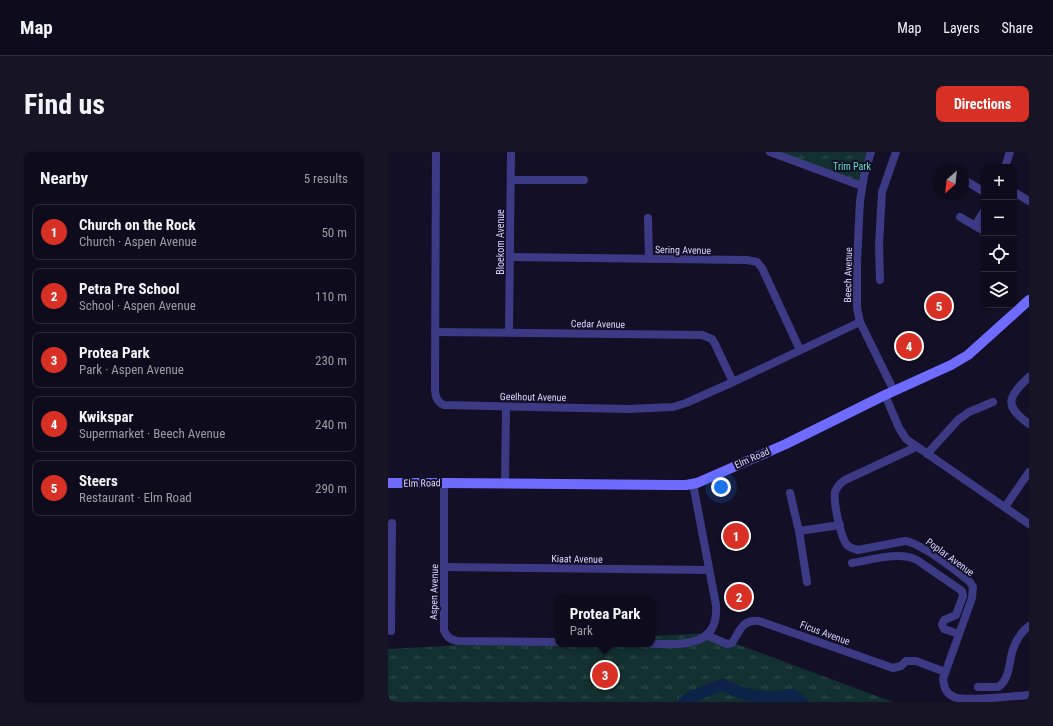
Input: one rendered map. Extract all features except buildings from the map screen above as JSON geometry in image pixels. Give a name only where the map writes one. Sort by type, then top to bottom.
[{"type":"street","name":"Geelhout Avenue","points":[[436,152],[434,382],[438,402],[447,406],[628,409],[673,407],[686,403],[733,382],[860,322]]},
{"type":"street","name":"Bloekom Avenue","points":[[510,332],[511,152]]},
{"type":"street","points":[[770,152],[862,186]]},
{"type":"street","name":"Beech Avenue","points":[[870,152],[862,186],[858,262],[858,308],[860,322],[894,391]]},
{"type":"street","points":[[880,280],[879,245],[882,192],[896,152]]},
{"type":"street","points":[[1006,164],[1009,152]]},
{"type":"street","points":[[511,180],[584,180]]},
{"type":"street","points":[[969,183],[981,190]]},
{"type":"street","points":[[1017,194],[1029,201]]},
{"type":"street","points":[[975,226],[981,216]]},
{"type":"street","points":[[960,217],[981,230]]},
{"type":"street","points":[[648,218],[649,259]]},
{"type":"street","name":"Sering Avenue","points":[[510,257],[747,260],[757,262],[762,268],[800,350]]},
{"type":"street","name":"Elm Road","points":[[388,483],[693,484],[786,444],[885,395],[951,365],[968,355],[1029,300]]},
{"type":"street","name":"Cedar Avenue","points":[[435,332],[702,335],[712,339],[733,382]]},
{"type":"street","points":[[1029,377],[1014,393],[1011,402],[1015,413],[1029,424]]},
{"type":"street","points":[[885,395],[901,434],[927,454],[1029,524]]},
{"type":"street","points":[[927,454],[958,420],[969,412],[993,402]]},
{"type":"street","points":[[506,407],[506,483]]},
{"type":"street","name":"Poplar Avenue","points":[[916,446],[845,480],[840,484],[837,488],[835,496],[844,541],[851,548],[862,549],[905,541],[910,542],[935,556],[970,582],[973,587],[972,598],[943,679],[944,686],[948,694],[952,697],[964,699],[1029,695]]},
{"type":"street","points":[[1005,507],[1029,472]]},
{"type":"street","name":"Aspen Avenue","points":[[444,483],[444,630],[446,636],[457,641],[555,642]]},
{"type":"street","points":[[655,644],[685,644],[694,642],[706,635],[715,623],[717,615],[693,484]]},
{"type":"street","points":[[790,493],[799,531],[807,582]]},
{"type":"street","points":[[391,631],[390,578],[392,523]]},
{"type":"street","points":[[799,531],[840,525]]},
{"type":"street","points":[[852,563],[900,555],[909,556],[917,560],[962,591],[963,596],[956,614],[953,617],[944,620],[942,625],[944,629],[959,634]]},
{"type":"street","name":"Kiaat Avenue","points":[[445,567],[709,570]]},
{"type":"street","name":"Ficus Avenue","points":[[706,635],[727,644],[732,643],[745,624],[749,621],[759,621],[894,668],[902,666],[906,661],[912,660],[945,672]]},
{"type":"street","points":[[978,687],[998,688],[1003,683],[1013,648],[1022,631],[1029,626]]},
{"type":"green space","name":"Trim Park","points":[[771,152],[872,152],[863,185]]},
{"type":"green space","points":[[707,633],[893,702],[388,702],[388,649],[555,640],[555,647],[655,647],[655,636]]},
{"type":"waterway","points":[[684,702],[693,696],[722,685],[748,695],[769,698],[792,695],[802,702]]},
{"type":"place","name":"Steers","points":[[939,306]]},
{"type":"place","name":"Kwikspar","points":[[909,346]]},
{"type":"place","name":"Church on the Rock","points":[[736,536]]},
{"type":"place","name":"Petra Pre School","points":[[739,597]]},
{"type":"place","name":"Protea Park","points":[[605,675]]}]
